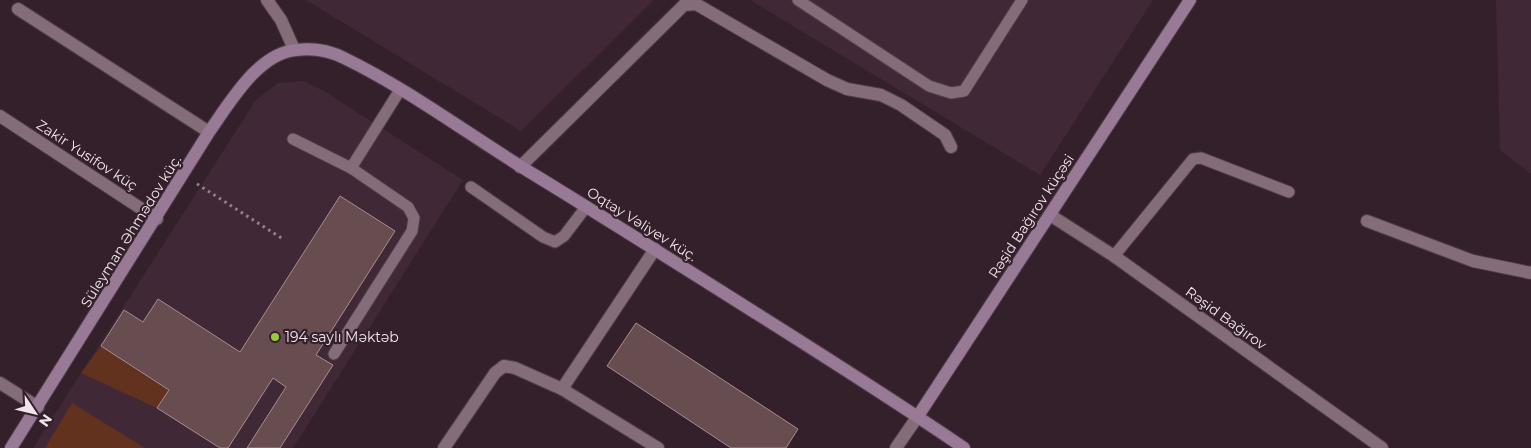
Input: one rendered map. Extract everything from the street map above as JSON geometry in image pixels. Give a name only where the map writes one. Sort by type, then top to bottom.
[{"type":"street","points":[[266,0],[281,20],[294,50]]},
{"type":"street","name":"Rəşid Bağırov küçəsi","points":[[896,448],[1190,0]]},
{"type":"street","points":[[520,167],[684,5],[696,4],[827,80],[847,89],[881,95],[901,105],[945,134],[951,147]]},
{"type":"street","points":[[18,9],[210,132]]},
{"type":"street","name":"Oqtay Vəliyev küç.","points":[[294,50],[321,50],[342,57],[400,90],[520,167],[655,249],[918,416],[964,448]]},
{"type":"street","name":"Süleyman Əhmədov küç.","points":[[11,448],[157,219],[210,132],[240,88],[260,68],[276,56],[294,50]]},
{"type":"street","name":"Zakir Yusifov küç","points":[[0,116],[157,219]]},
{"type":"street","name":"Rəşid Bağırov","points":[[1050,215],[1114,256],[1382,448]]},
{"type":"street","points":[[1367,220],[1473,261],[1531,273]]},
{"type":"street","points":[[562,389],[655,249]]},
{"type":"street","points":[[444,448],[495,373],[504,366],[514,368],[562,389],[658,448]]},
{"type":"street","points":[[0,383],[38,407]]},
{"type":"lane","points":[[798,0],[929,86],[951,93],[964,91],[1022,0]]},
{"type":"lane","points":[[351,168],[400,90]]},
{"type":"lane","points":[[293,139],[351,168],[408,206],[414,218],[412,231],[334,354]]},
{"type":"lane","points":[[1114,256],[1193,159],[1201,158],[1289,192]]},
{"type":"lane","points":[[472,188],[543,237],[555,242],[564,236],[586,207]]},
{"type":"path","points":[[184,176],[283,239]]},
{"type":"shaded area","points":[[306,0],[654,0],[521,131]]},
{"type":"shaded area","points":[[750,0],[1153,0],[1040,175]]},
{"type":"shaded area","points":[[1496,0],[1531,0],[1531,174],[1500,150]]},
{"type":"shaded area","points":[[303,81],[324,91],[463,180],[293,448],[33,448],[256,100],[278,83]]},
{"type":"shaded area","points":[[101,346],[169,390],[157,408],[81,373]]},
{"type":"shaded area","points":[[72,403],[145,448],[45,448]]},
{"type":"building","points":[[340,196],[395,231],[316,355],[333,365],[280,448],[247,448],[286,387],[273,378],[228,448],[220,448],[157,408],[169,390],[101,346],[124,310],[143,322],[158,299],[240,352]]},
{"type":"building","points":[[636,323],[798,429],[786,448],[731,448],[607,366]]},
{"type":"place","name":"194 saylı Məktəb","points":[[275,337]]}]
